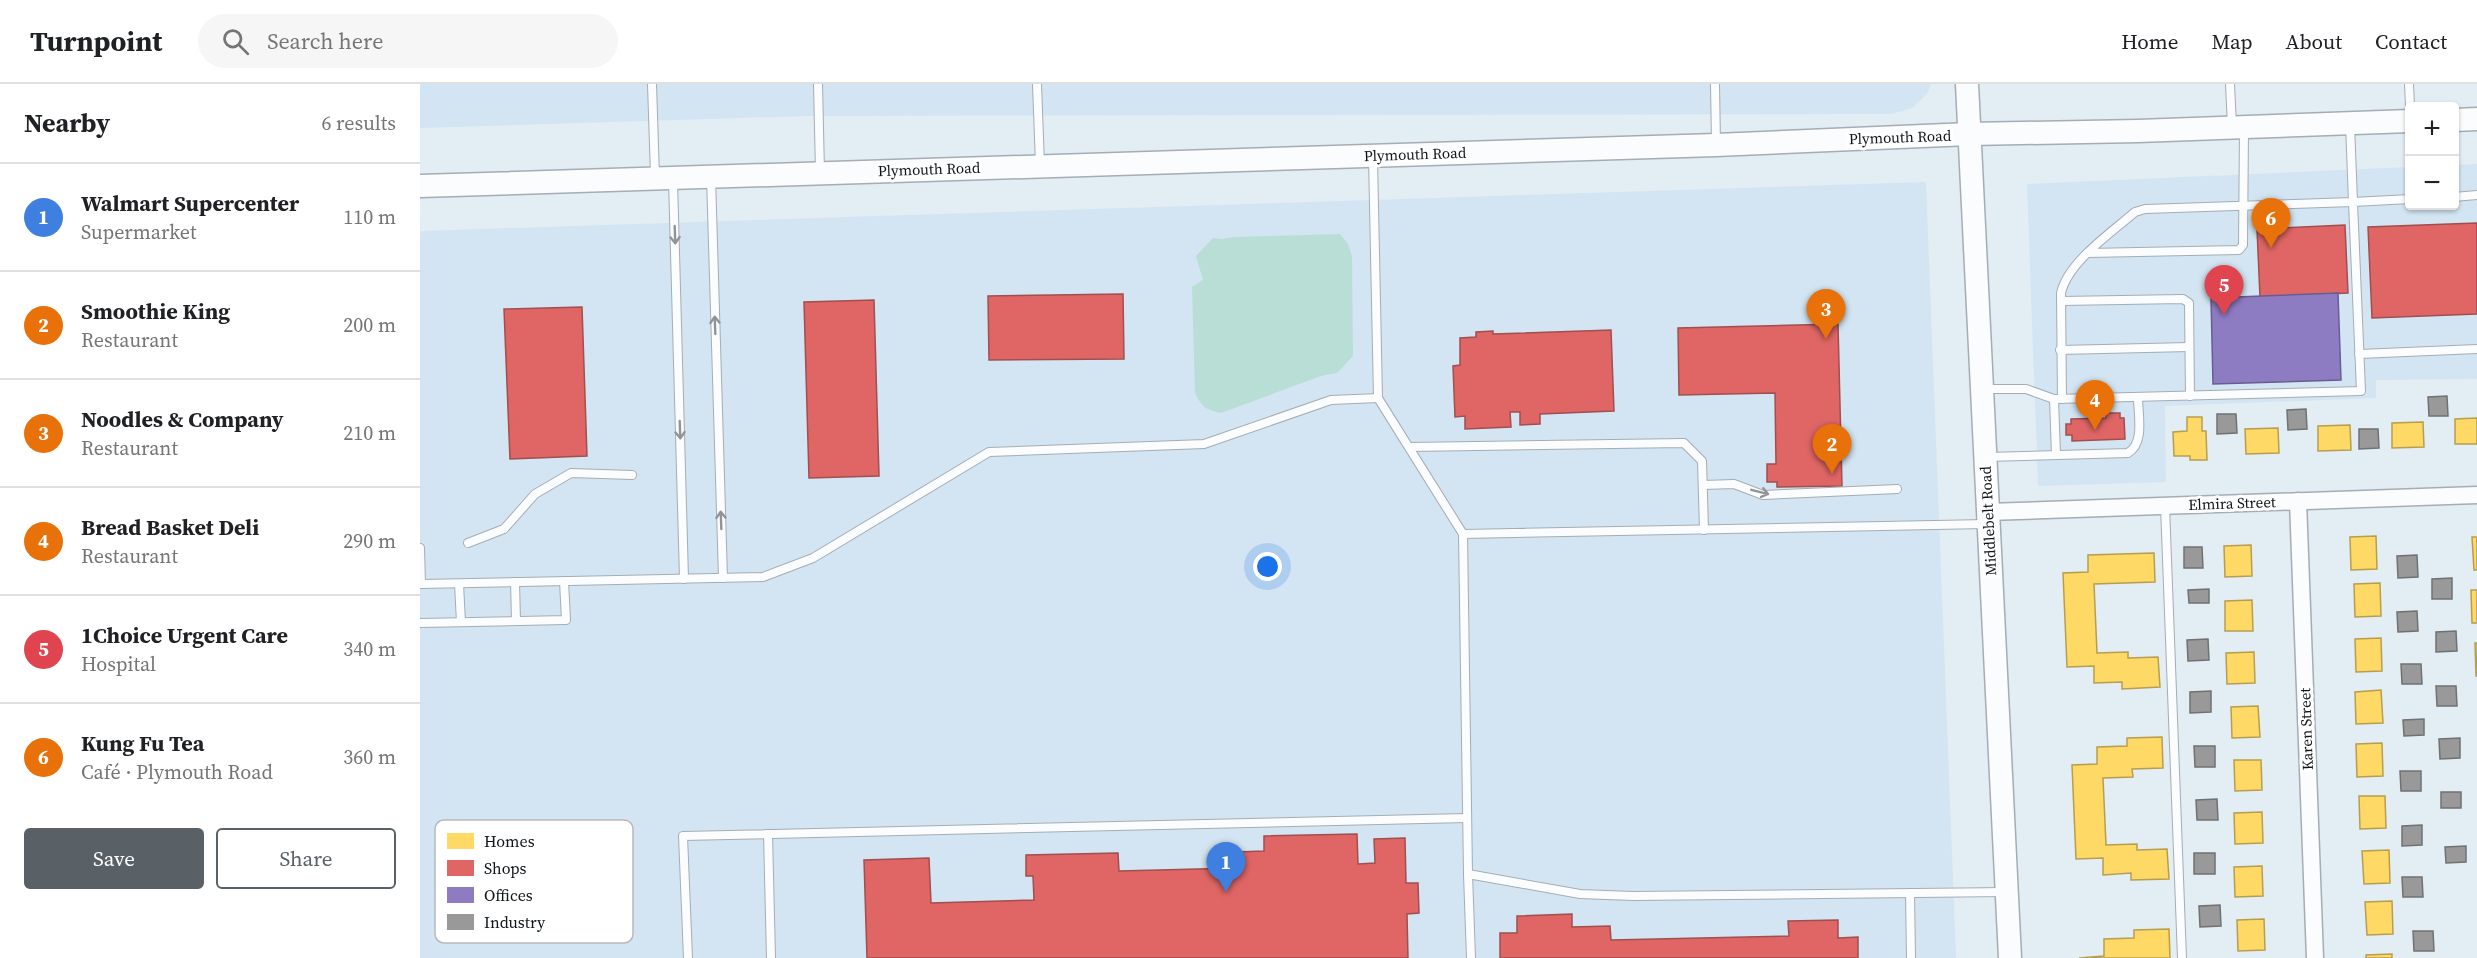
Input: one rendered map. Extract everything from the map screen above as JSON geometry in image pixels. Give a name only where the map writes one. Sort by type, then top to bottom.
[{"type":"main road","name":"Middlebelt Road","points":[[1967,84],[2010,958]]},
{"type":"main road","points":[[2459,120],[2477,119]]},
{"type":"main road","name":"Plymouth Road","points":[[420,186],[2405,121]]},
{"type":"street","name":"Elmira Street","points":[[1988,518],[2165,506],[2477,495]]},
{"type":"street","name":"Karen Street","points":[[2298,501],[2315,958]]},
{"type":"lane","points":[[652,84],[664,177],[684,579]]},
{"type":"lane","points":[[819,84],[820,172]]},
{"type":"lane","points":[[1037,84],[1040,166]]},
{"type":"lane","points":[[1714,84],[1716,145]]},
{"type":"lane","points":[[2088,253],[2239,250],[2243,245],[2243,207],[2238,127],[2230,84]]},
{"type":"lane","points":[[2409,84],[2410,102]]},
{"type":"lane","points":[[1982,389],[2026,389],[2058,399],[2361,391],[2350,123]]},
{"type":"lane","points":[[1373,155],[1378,398],[1463,534],[1471,958]]},
{"type":"lane","points":[[711,176],[723,578]]},
{"type":"lane","points":[[2459,197],[2477,195]]},
{"type":"lane","points":[[2056,455],[2061,302],[2066,279],[2088,253],[2135,212],[2145,209],[2405,199]]},
{"type":"lane","points":[[2061,302],[2183,299],[2190,308],[2190,396]]},
{"type":"lane","points":[[2060,350],[2189,347]]},
{"type":"lane","points":[[2359,354],[2477,349]]},
{"type":"lane","points":[[1985,457],[2128,453],[2135,449],[2139,441],[2138,397]]},
{"type":"lane","points":[[420,548],[421,584],[763,577],[813,558],[989,452],[1204,444],[1331,400],[1378,398]]},
{"type":"lane","points":[[1409,447],[1684,442],[1702,461],[1704,530]]},
{"type":"lane","points":[[468,543],[504,529],[535,494],[571,473],[632,475]]},
{"type":"lane","points":[[1703,484],[1734,484],[1763,495],[1897,489]]},
{"type":"lane","points":[[2165,506],[2182,958]]},
{"type":"lane","points":[[1463,534],[1704,530],[1988,518]]},
{"type":"lane","points":[[420,623],[566,620],[564,581]]},
{"type":"lane","points":[[515,582],[516,621]]},
{"type":"lane","points":[[459,584],[461,622]]},
{"type":"lane","points":[[688,958],[683,836],[1467,818]]},
{"type":"lane","points":[[768,834],[771,958]]},
{"type":"lane","points":[[1468,874],[1580,894],[1633,896],[2007,892]]},
{"type":"lane","points":[[1910,893],[1911,958]]},
{"type":"shaded area","points":[[420,84],[1931,84],[1927,94],[1912,108],[1892,114],[808,116],[420,128]]},
{"type":"shaded area","points":[[2477,164],[2477,379],[2376,380],[2376,398],[2165,406],[2166,482],[2038,486],[2027,184],[2405,167],[2405,210],[2459,210],[2459,165]]},
{"type":"shaded area","points":[[1926,182],[1956,958],[420,958],[420,231]]},
{"type":"shaded area","points":[[1340,234],[1348,244],[1352,256],[1353,356],[1337,373],[1321,376],[1221,413],[1205,407],[1195,393],[1192,287],[1203,280],[1196,256],[1213,238]]},
{"type":"building: Homes","points":[[2187,417],[2202,417],[2202,431],[2206,431],[2207,460],[2190,460],[2190,456],[2174,456],[2173,432],[2187,431]]},
{"type":"building: Homes","points":[[2477,418],[2477,444],[2455,444],[2455,419]]},
{"type":"building: Homes","points":[[2423,422],[2424,447],[2392,448],[2392,423]]},
{"type":"building: Homes","points":[[2350,425],[2351,450],[2318,451],[2318,426]]},
{"type":"building: Homes","points":[[2278,428],[2279,453],[2246,454],[2245,429]]},
{"type":"building: Homes","points":[[2376,536],[2377,569],[2351,570],[2350,537]]},
{"type":"building: Homes","points":[[2472,537],[2477,537],[2477,570],[2474,570]]},
{"type":"building: Homes","points":[[2251,545],[2252,576],[2225,577],[2224,546]]},
{"type":"building: Homes","points":[[2154,553],[2155,582],[2094,584],[2097,653],[2128,652],[2128,658],[2158,657],[2160,687],[2122,689],[2122,682],[2094,683],[2094,666],[2067,667],[2063,573],[2088,572],[2088,555]]},
{"type":"building: Homes","points":[[2380,583],[2381,616],[2355,617],[2354,584]]},
{"type":"building: Homes","points":[[2471,590],[2477,590],[2477,623],[2472,623]]},
{"type":"building: Homes","points":[[2252,600],[2253,631],[2225,631],[2225,601]]},
{"type":"building: Homes","points":[[2381,638],[2382,671],[2356,672],[2355,639]]},
{"type":"building: Homes","points":[[2475,643],[2477,643],[2477,676],[2476,676]]},
{"type":"building: Homes","points":[[2254,652],[2255,683],[2227,684],[2226,653]]},
{"type":"building: Homes","points":[[2381,690],[2383,723],[2356,724],[2355,692]]},
{"type":"building: Homes","points":[[2258,706],[2260,737],[2232,738],[2231,707]]},
{"type":"building: Homes","points":[[2162,737],[2163,768],[2132,769],[2133,777],[2103,778],[2106,845],[2137,844],[2137,850],[2167,849],[2169,879],[2131,880],[2131,873],[2103,875],[2103,858],[2076,859],[2072,765],[2097,764],[2097,747],[2127,746],[2127,738]]},
{"type":"building: Homes","points":[[2382,743],[2383,776],[2357,777],[2356,744]]},
{"type":"building: Homes","points":[[2234,760],[2261,760],[2262,790],[2235,791]]},
{"type":"building: Homes","points":[[2359,796],[2385,796],[2386,828],[2360,829]]},
{"type":"building: Homes","points":[[2262,812],[2263,843],[2235,844],[2234,813]]},
{"type":"building: Homes","points":[[2389,850],[2390,883],[2364,884],[2362,851]]},
{"type":"building: Homes","points":[[2262,866],[2263,896],[2235,897],[2234,867]]},
{"type":"building: Homes","points":[[2392,901],[2393,934],[2367,935],[2365,902]]},
{"type":"building: Homes","points":[[2264,919],[2265,950],[2238,951],[2237,920]]},
{"type":"building: Homes","points":[[2169,929],[2170,958],[2079,958],[2104,956],[2104,939],[2134,938],[2134,930]]},
{"type":"building: Homes","points":[[2392,954],[2392,958],[2366,958],[2366,955]]},
{"type":"building: Shops","points":[[2477,223],[2477,314],[2372,318],[2368,227]]},
{"type":"building: Shops","points":[[2345,225],[2348,293],[2260,297],[2257,229]]},
{"type":"building: Shops","points":[[1123,294],[1124,359],[989,360],[988,296]]},
{"type":"building: Shops","points":[[874,300],[879,476],[809,478],[804,302]]},
{"type":"building: Shops","points":[[582,307],[587,456],[510,459],[504,309]]},
{"type":"building: Shops","points":[[1838,324],[1842,486],[1777,487],[1777,482],[1767,482],[1767,464],[1776,464],[1775,393],[1679,395],[1678,328]]},
{"type":"building: Shops","points":[[1611,330],[1614,411],[1540,414],[1540,424],[1520,425],[1520,412],[1510,412],[1511,427],[1465,429],[1465,416],[1455,417],[1453,366],[1460,365],[1460,338],[1476,337],[1476,332],[1493,331],[1493,334]]},
{"type":"building: Shops","points":[[2106,413],[2120,413],[2120,418],[2124,418],[2125,439],[2072,441],[2072,435],[2066,435],[2066,424],[2071,424],[2071,419],[2106,418]]},
{"type":"building: Shops","points":[[1357,834],[1358,864],[1375,863],[1374,839],[1405,838],[1406,883],[1418,883],[1419,913],[1407,914],[1408,958],[867,958],[864,860],[929,858],[931,903],[1034,900],[1033,876],[1026,876],[1026,855],[1118,853],[1119,871],[1238,868],[1237,852],[1264,851],[1264,836]]},
{"type":"building: Shops","points":[[1572,914],[1572,927],[1610,926],[1611,940],[1789,936],[1788,921],[1838,920],[1838,938],[1858,937],[1858,958],[1500,958],[1500,933],[1517,933],[1517,916]]},
{"type":"building: Offices","points":[[2338,293],[2341,380],[2213,384],[2211,298]]},
{"type":"building: Industry","points":[[2447,396],[2448,416],[2429,416],[2428,397]]},
{"type":"building: Industry","points":[[2306,409],[2307,429],[2288,430],[2287,410]]},
{"type":"building: Industry","points":[[2217,414],[2236,414],[2237,433],[2217,434]]},
{"type":"building: Industry","points":[[2359,429],[2378,429],[2379,448],[2359,449]]},
{"type":"building: Industry","points":[[2184,547],[2202,547],[2203,568],[2184,568]]},
{"type":"building: Industry","points":[[2417,555],[2418,577],[2398,578],[2397,556]]},
{"type":"building: Industry","points":[[2452,578],[2452,599],[2432,599],[2432,579]]},
{"type":"building: Industry","points":[[2209,589],[2209,603],[2189,603],[2188,590]]},
{"type":"building: Industry","points":[[2417,611],[2418,631],[2398,632],[2397,612]]},
{"type":"building: Industry","points":[[2456,631],[2457,651],[2436,652],[2436,632]]},
{"type":"building: Industry","points":[[2208,639],[2209,660],[2188,661],[2187,640]]},
{"type":"building: Industry","points":[[2401,664],[2421,664],[2422,684],[2402,684]]},
{"type":"building: Industry","points":[[2436,686],[2456,686],[2457,706],[2437,706]]},
{"type":"building: Industry","points":[[2211,691],[2211,712],[2190,713],[2190,692]]},
{"type":"building: Industry","points":[[2424,719],[2424,735],[2404,736],[2403,720]]},
{"type":"building: Industry","points":[[2460,738],[2460,758],[2440,759],[2439,739]]},
{"type":"building: Industry","points":[[2194,746],[2215,746],[2215,767],[2195,767]]},
{"type":"building: Industry","points":[[2400,771],[2421,771],[2421,791],[2401,791]]},
{"type":"building: Industry","points":[[2441,792],[2461,792],[2461,808],[2441,808]]},
{"type":"building: Industry","points":[[2217,799],[2218,820],[2197,820],[2196,800]]},
{"type":"building: Industry","points":[[2422,825],[2422,845],[2402,846],[2402,826]]},
{"type":"building: Industry","points":[[2466,846],[2466,862],[2446,863],[2445,847]]},
{"type":"building: Industry","points":[[2194,853],[2215,853],[2215,874],[2194,874]]},
{"type":"building: Industry","points":[[2402,877],[2422,877],[2423,897],[2403,897]]},
{"type":"building: Industry","points":[[2220,905],[2221,926],[2200,927],[2199,906]]},
{"type":"building: Industry","points":[[2413,931],[2433,931],[2434,951],[2414,951]]},
{"type":"place","name":"Kung Fu Tea","points":[[2271,248]]},
{"type":"place","name":"1Choice Urgent Care","points":[[2224,315]]},
{"type":"place","name":"Noodles & Company","points":[[1826,339]]},
{"type":"place","name":"Bread Basket Deli","points":[[2095,430]]},
{"type":"place","name":"Smoothie King","points":[[1832,474]]},
{"type":"place","name":"Walmart Supercenter","points":[[1226,892]]}]
